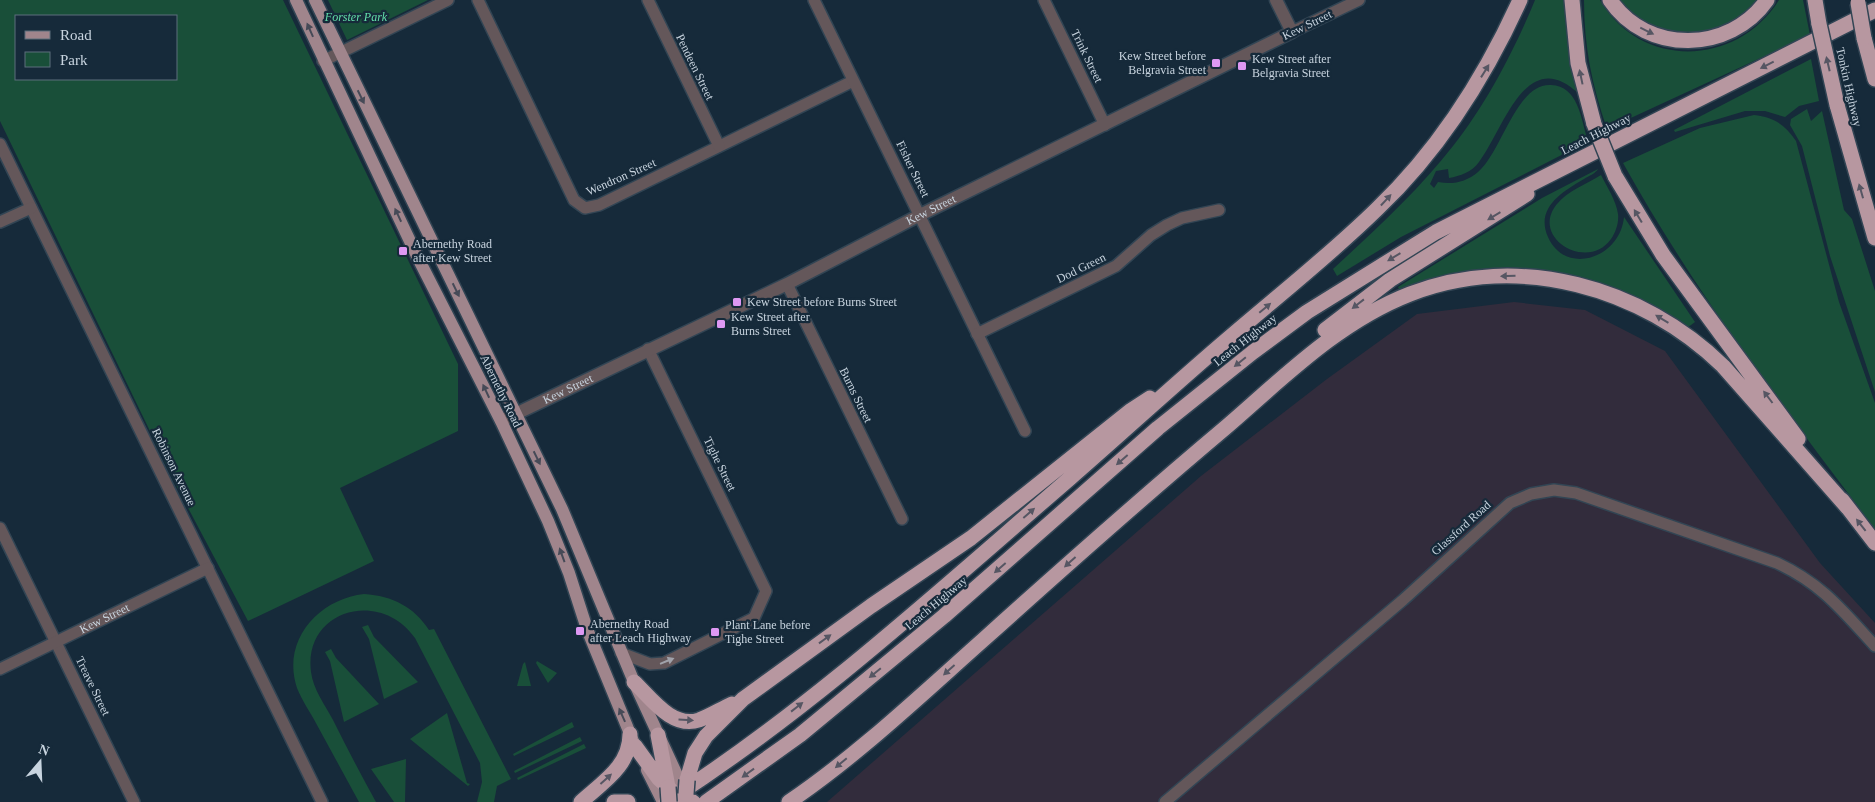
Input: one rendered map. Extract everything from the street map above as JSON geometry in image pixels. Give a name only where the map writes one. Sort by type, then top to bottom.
[{"type":"highway","name":"Leach Highway","points":[[678,793],[759,737],[846,670],[1343,241],[1407,178],[1429,152],[1497,52],[1520,0]]},
{"type":"highway","points":[[1572,0],[1578,63],[1594,124],[1615,176],[1663,255],[1875,543]]},
{"type":"highway","points":[[1610,0],[1624,17],[1641,29],[1665,39],[1681,41],[1707,40],[1729,32],[1748,21],[1767,0]]},
{"type":"highway","name":"Tonkin Highway","points":[[1815,0],[1837,105],[1875,238]]},
{"type":"highway","points":[[1857,2],[1875,79]]},
{"type":"highway","name":"Leach Highway","points":[[706,802],[800,735],[929,628],[1158,428],[1253,352],[1307,312],[1436,232],[1875,10]]},
{"type":"highway","points":[[1205,445],[1275,373],[1362,300],[1411,267],[1511,206],[1563,168]]},
{"type":"highway","points":[[789,802],[818,782],[906,708],[1106,529],[1343,328],[1367,314],[1412,294],[1446,283],[1477,278],[1529,276],[1585,286],[1635,304],[1683,331],[1723,366],[1848,508]]},
{"type":"highway","points":[[678,793],[695,753],[706,736],[743,699],[871,606],[971,538],[1130,411],[1189,373]]},
{"type":"highway","points":[[634,682],[666,713],[676,719],[688,721],[698,720],[743,699]]},
{"type":"highway","points":[[658,735],[678,793]]},
{"type":"highway","points":[[633,740],[646,763],[678,793]]},
{"type":"highway","points":[[581,802],[623,762],[633,740]]},
{"type":"highway","points":[[776,802],[818,782]]},
{"type":"highway","points":[[800,802],[818,782]]},
{"type":"highway","points":[[614,802],[628,802]]},
{"type":"main road","name":"Abernethy Road","points":[[296,0],[417,256],[501,421],[559,546],[587,629],[633,740]]},
{"type":"main road","name":"Abernethy Road","points":[[315,0],[562,509],[658,735]]},
{"type":"street","points":[[324,61],[448,0]]},
{"type":"street","name":"Wendron Street","points":[[478,0],[574,200],[585,208],[599,205],[853,80]]},
{"type":"street","name":"Pendeen Street","points":[[648,0],[719,146]]},
{"type":"street","name":"Fisher Street","points":[[814,0],[1025,431]]},
{"type":"street","name":"Trink Street","points":[[1044,0],[1106,125]]},
{"type":"street","points":[[1276,0],[1292,32]]},
{"type":"street","name":"Kew Street","points":[[501,421],[787,284],[920,215],[1359,0]]},
{"type":"street","name":"Robinson Avenue","points":[[0,144],[322,802]]},
{"type":"street","points":[[0,222],[31,208]]},
{"type":"street","name":"Dod Green","points":[[977,334],[1116,266],[1151,235],[1167,225],[1182,218],[1219,210]]},
{"type":"street","name":"Burns Street","points":[[787,284],[902,519]]},
{"type":"street","name":"Tighe Street","points":[[622,653],[650,664],[664,663],[754,618],[766,591],[648,349]]},
{"type":"street","name":"Glassford Road","points":[[1165,802],[1403,600],[1492,517],[1510,503],[1531,494],[1554,490],[1576,493],[1777,563],[1803,575],[1825,592],[1875,646]]},
{"type":"street","name":"Treave Street","points":[[0,528],[134,802]]},
{"type":"street","name":"Kew Street","points":[[0,669],[208,568]]},
{"type":"shaded area","points":[[1514,302],[1585,310],[1665,351],[1820,563],[1875,623],[1875,802],[827,802],[1201,476],[1327,379],[1417,314]]},
{"type":"green space","points":[[0,0],[283,0],[458,364],[458,431],[340,488],[374,561],[248,621],[178,489],[0,121]]},
{"type":"green space","name":"Forster Park","points":[[328,0],[428,0],[347,40]]},
{"type":"green space","points":[[1535,0],[1568,0],[1579,94],[1560,81],[1544,79],[1530,85],[1518,97],[1507,113],[1488,148],[1473,168],[1466,173],[1449,178],[1448,169],[1436,171],[1430,184],[1434,188],[1438,182],[1459,182],[1478,172],[1495,150],[1519,106],[1528,95],[1539,87],[1551,85],[1560,87],[1573,97],[1583,121],[1587,138],[1585,143],[1401,237],[1337,276],[1333,269],[1410,195],[1465,130],[1499,76]]},
{"type":"green space","points":[[1584,0],[1600,0],[1618,23],[1639,39],[1664,48],[1689,51],[1715,48],[1739,38],[1761,22],[1779,0],[1803,0],[1810,35],[1607,129],[1597,97],[1587,50]]},
{"type":"green space","points":[[1616,0],[1760,0],[1749,12],[1720,28],[1685,34],[1668,33],[1652,28],[1629,14]]},
{"type":"green space","points":[[1811,59],[1819,101],[1799,106],[1785,117],[1765,111],[1745,111],[1675,132],[1674,130]]},
{"type":"green space","points":[[1807,109],[1811,121],[1822,111],[1844,210],[1852,219],[1875,291],[1875,392],[1830,256],[1802,146],[1790,125],[1791,119]]},
{"type":"green space","points":[[1754,115],[1778,123],[1788,130],[1796,141],[1839,302],[1875,403],[1875,529],[1775,396],[1711,305],[1680,258],[1623,163],[1700,128]]},
{"type":"green space","points":[[1598,169],[1567,189],[1553,202],[1545,218],[1548,237],[1556,249],[1566,256],[1578,259],[1591,257],[1603,252],[1613,243],[1620,232],[1624,217],[1695,322],[1687,328],[1570,277],[1400,292],[1398,287],[1542,198]]},
{"type":"green space","points":[[1601,175],[1617,209],[1617,227],[1611,239],[1601,248],[1589,252],[1576,251],[1565,247],[1556,239],[1550,228],[1550,217],[1561,199]]},
{"type":"green space","points":[[364,594],[384,597],[402,604],[417,615],[429,630],[434,629],[511,779],[497,786],[494,802],[477,802],[482,782],[480,763],[415,638],[400,623],[383,614],[365,610],[347,613],[331,621],[319,634],[312,651],[311,672],[314,685],[320,697],[376,802],[359,802],[315,720],[301,698],[293,670],[294,654],[299,638],[319,613],[332,604]]},
{"type":"green space","points":[[368,625],[374,637],[418,682],[384,699],[369,639],[362,627]]},
{"type":"green space","points":[[331,649],[336,658],[379,704],[344,722],[330,661],[325,652]]},
{"type":"green space","points":[[537,661],[557,673],[548,683],[536,663]]},
{"type":"green space","points":[[525,662],[531,686],[517,686],[523,664]]},
{"type":"green space","points":[[447,713],[467,783],[470,784],[468,786],[410,739]]},
{"type":"green space","points":[[572,722],[574,727],[514,756],[513,754]]},
{"type":"green space","points":[[580,737],[582,741],[515,773],[514,771]]},
{"type":"green space","points":[[584,744],[586,748],[518,780],[517,778]]},
{"type":"green space","points":[[406,759],[405,802],[394,802],[371,769]]},
{"type":"place","name":"Kew Street before Belgravia Street","points":[[1216,63]]},
{"type":"place","name":"Kew Street after Belgravia Street","points":[[1242,66]]},
{"type":"place","name":"Abernethy Road after Kew Street","points":[[403,251]]},
{"type":"place","name":"Kew Street before Burns Street","points":[[737,302]]},
{"type":"place","name":"Kew Street after Burns Street","points":[[721,324]]},
{"type":"place","name":"Abernethy Road after Leach Highway","points":[[580,631]]},
{"type":"place","name":"Plant Lane before Tighe Street","points":[[715,632]]}]
